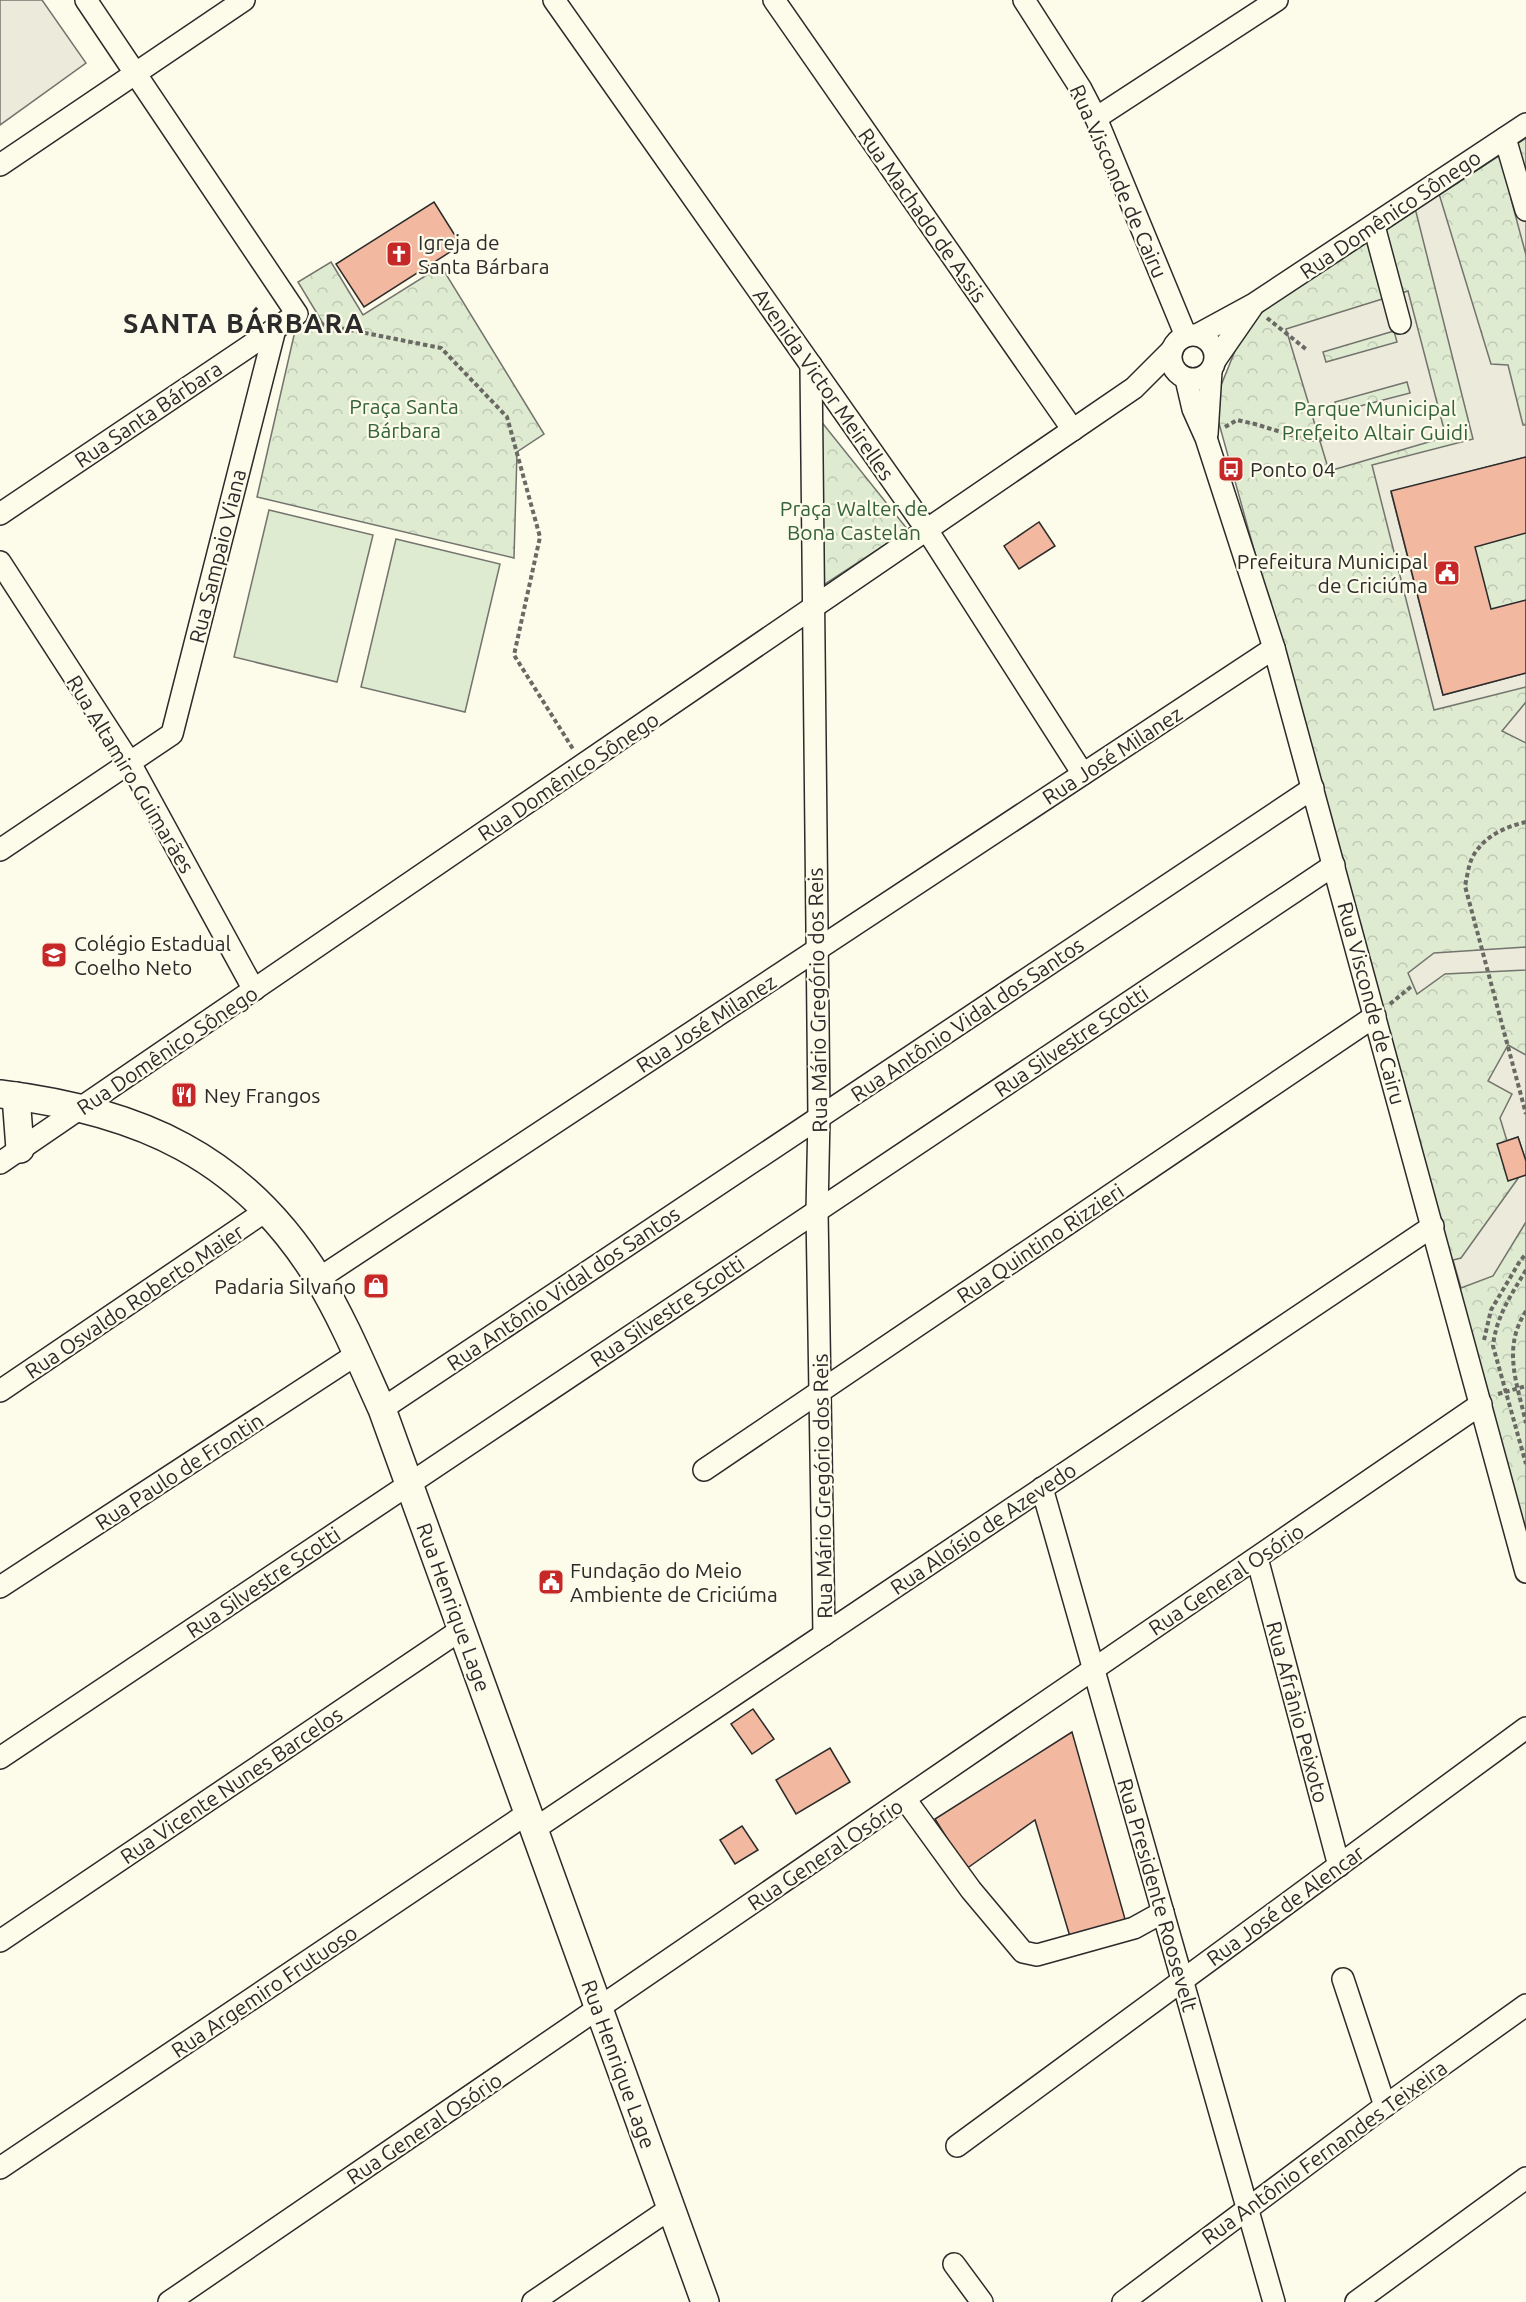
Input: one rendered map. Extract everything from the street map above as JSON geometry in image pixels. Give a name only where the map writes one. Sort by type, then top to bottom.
[{"type":"main road","name":"Rua Henrique Lage","points":[[8,1095],[83,1108],[146,1128],[180,1144],[229,1176],[267,1210],[300,1251],[318,1279],[357,1354],[382,1409],[705,2302]]},
{"type":"main road","points":[[8,1095],[10,1156]]},
{"type":"street","points":[[86,0],[297,314]]},
{"type":"street","points":[[0,165],[244,0]]},
{"type":"street","name":"Avenida Victor Meirelles","points":[[554,0],[927,530],[1083,774]]},
{"type":"street","name":"Rua Machado de Assis","points":[[774,0],[1073,430]]},
{"type":"street","name":"Rua Visconde de Cairu","points":[[1024,0],[1071,73],[1096,118],[1185,340]]},
{"type":"street","points":[[1096,118],[1277,0]]},
{"type":"street","name":"Rua Domênico Sônego","points":[[10,1156],[1134,388],[1185,340],[1254,304],[1526,124]]},
{"type":"street","points":[[1505,138],[1526,210]]},
{"type":"street","points":[[1374,226],[1400,323]]},
{"type":"street","name":"Rua Domênico Sônego","points":[[1213,365],[1254,304]]},
{"type":"street","name":"Rua Santa Bárbara","points":[[0,514],[297,314]]},
{"type":"street","name":"Rua Sampaio Viana","points":[[0,850],[172,734],[275,329]]},
{"type":"street","points":[[1185,340],[1209,341],[1215,353],[1213,365],[1199,379],[1184,378],[1172,366],[1185,340]]},
{"type":"street","name":"Rua Mário Gregório dos Reis","points":[[811,365],[819,1117],[817,1211],[824,1635]]},
{"type":"street","name":"Rua Visconde de Cairu","points":[[1206,438],[1213,365]]},
{"type":"street","name":"Rua Domênico Sônego","points":[[1134,388],[1184,378]]},
{"type":"street","name":"Rua Visconde de Cairu","points":[[1184,378],[1193,409],[1206,438],[1274,648],[1433,1226],[1492,1401],[1526,1572]]},
{"type":"street","name":"Rua Altamiro Guimarães","points":[[0,561],[130,763],[254,990]]},
{"type":"street","name":"Rua José Milanez","points":[[318,1279],[1274,648]]},
{"type":"street","name":"Rua Antônio Vidal dos Santos","points":[[382,1409],[1313,788]]},
{"type":"street","name":"Rua Silvestre Scotti","points":[[0,1758],[1334,864]]},
{"type":"street","name":"Rua Quintino Rizzieri","points":[[704,1470],[1375,1016]]},
{"type":"street","name":"Rua Osvaldo Roberto Maier","points":[[0,1391],[267,1210]]},
{"type":"street","name":"Rua Aloísio de Azevedo","points":[[531,1822],[824,1635],[1433,1226]]},
{"type":"street","name":"Rua Paulo de Frontin","points":[[0,1587],[357,1354]]},
{"type":"street","name":"Rua General Osório","points":[[169,2302],[1094,1669],[1492,1401]]},
{"type":"street","name":"Rua Presidente Roosevelt","points":[[1042,1488],[1274,2302]]},
{"type":"street","name":"Rua Afrânio Peixoto","points":[[1257,1558],[1339,1866]]},
{"type":"street","name":"Rua Vicente Nunes Barcelos","points":[[0,1941],[462,1629]]},
{"type":"street","name":"Rua José de Alencar","points":[[957,2146],[1526,1728]]},
{"type":"street","points":[[905,1799],[971,1890],[1023,1952],[1037,1955],[1134,1928],[1163,1912]]},
{"type":"street","name":"Rua Argemiro Frutuoso","points":[[0,2169],[531,1822]]},
{"type":"street","points":[[1343,1979],[1385,2106]]},
{"type":"street","name":"Rua Antônio Fernandes Teixeira","points":[[1123,2302],[1385,2106],[1526,2004]]},
{"type":"street","points":[[1356,2302],[1526,2178]]},
{"type":"street","points":[[533,2302],[671,2208]]},
{"type":"street","points":[[954,2264],[982,2302]]},
{"type":"path","points":[[1254,304],[1269,320],[1307,350]]},
{"type":"path","points":[[297,314],[325,326],[441,348],[507,417],[540,537],[514,656],[584,765]]},
{"type":"path","points":[[1206,438],[1237,420],[1307,440],[1331,439]]},
{"type":"path","points":[[1526,822],[1509,825],[1495,833],[1486,842],[1473,858],[1465,886],[1526,1114]]},
{"type":"path","points":[[1375,1016],[1413,985]]},
{"type":"path","points":[[1483,1346],[1491,1310],[1526,1254]]},
{"type":"path","points":[[1526,1270],[1500,1314],[1493,1346],[1526,1464]]},
{"type":"path","points":[[1526,1311],[1520,1320],[1513,1341],[1512,1362],[1526,1423]]},
{"type":"path","points":[[1492,1401],[1494,1385]]},
{"type":"path","points":[[1492,1401],[1506,1392],[1526,1386]]},
{"type":"green space","name":"Parque Municipal Prefeito Altair Guidi","points":[[1526,138],[1526,1531],[1215,409],[1216,398],[1245,326],[1253,317]]},
{"type":"green space","name":"Praça Santa Bárbara","points":[[331,262],[363,315],[441,266],[544,434],[517,452],[514,558],[257,497],[295,331],[324,325],[298,282]]},
{"type":"green space","name":"Praça Walter de Bona Castelan","points":[[816,415],[908,530],[819,588]]},
{"type":"green space","points":[[269,510],[373,535],[337,682],[234,657]]},
{"type":"green space","points":[[396,539],[500,564],[465,712],[361,687]]},
{"type":"shaded area","points":[[0,0],[42,0],[86,63],[0,125]]},
{"type":"shaded area","points":[[1436,184],[1491,364],[1508,365],[1523,425],[1526,425],[1526,457],[1391,492],[1443,695],[1526,673],[1526,687],[1434,710],[1372,465],[1473,439],[1413,200]]},
{"type":"shaded area","points":[[1526,195],[1526,255],[1511,199]]},
{"type":"shaded area","points":[[1408,291],[1446,437],[1329,471],[1286,329]],"holes":[[[1394,331],[1397,342],[1326,362],[1323,352]],[[1407,382],[1410,393],[1337,412],[1335,402]]]},
{"type":"shaded area","points":[[1526,702],[1526,743],[1502,731]]},
{"type":"shaded area","points":[[1526,947],[1526,970],[1445,974],[1417,994],[1408,973],[1434,953]]},
{"type":"shaded area","points":[[1508,1045],[1526,1055],[1526,1161],[1518,1137],[1507,1141],[1500,1118],[1512,1094],[1488,1081]]},
{"type":"shaded area","points":[[1526,1175],[1526,1222],[1493,1276],[1461,1288],[1453,1260],[1461,1258],[1519,1177]]},
{"type":"building","name":"Igreja de Santa Bárbara","points":[[434,202],[461,245],[364,307],[336,264]]},
{"type":"building","name":"Prefeitura Municipal de Criciúma","points":[[1526,457],[1526,533],[1475,547],[1491,609],[1526,600],[1526,673],[1443,695],[1391,491]]},
{"type":"building","points":[[1039,522],[1055,546],[1019,569],[1004,546]]},
{"type":"building","points":[[1518,1137],[1526,1161],[1526,1175],[1508,1181],[1497,1144]]},
{"type":"building","points":[[753,1709],[774,1739],[752,1754],[731,1724]]},
{"type":"building","points":[[1072,1732],[1125,1919],[1071,1940],[1035,1820],[966,1869],[935,1819]]},
{"type":"building","points":[[830,1748],[850,1782],[796,1814],[776,1780]]},
{"type":"building","points":[[742,1826],[758,1850],[735,1864],[720,1840]]},
{"type":"place","name":"Igreja de Santa Bárbara","points":[[399,254]]},
{"type":"place","name":"Ponto 04","points":[[1231,469]]},
{"type":"place","name":"Prefeitura Municipal de Criciúma","points":[[1447,573]]},
{"type":"place","name":"Colégio Estadual Coelho Neto","points":[[54,955]]},
{"type":"place","name":"Ney Frangos","points":[[184,1095]]},
{"type":"place","name":"Padaria Silvano","points":[[376,1286]]},
{"type":"place","name":"Fundação do Meio Ambiente de Criciúma","points":[[551,1582]]},
{"type":"district","name":"SANTA BÁRBARA","points":[[244,323]]}]
